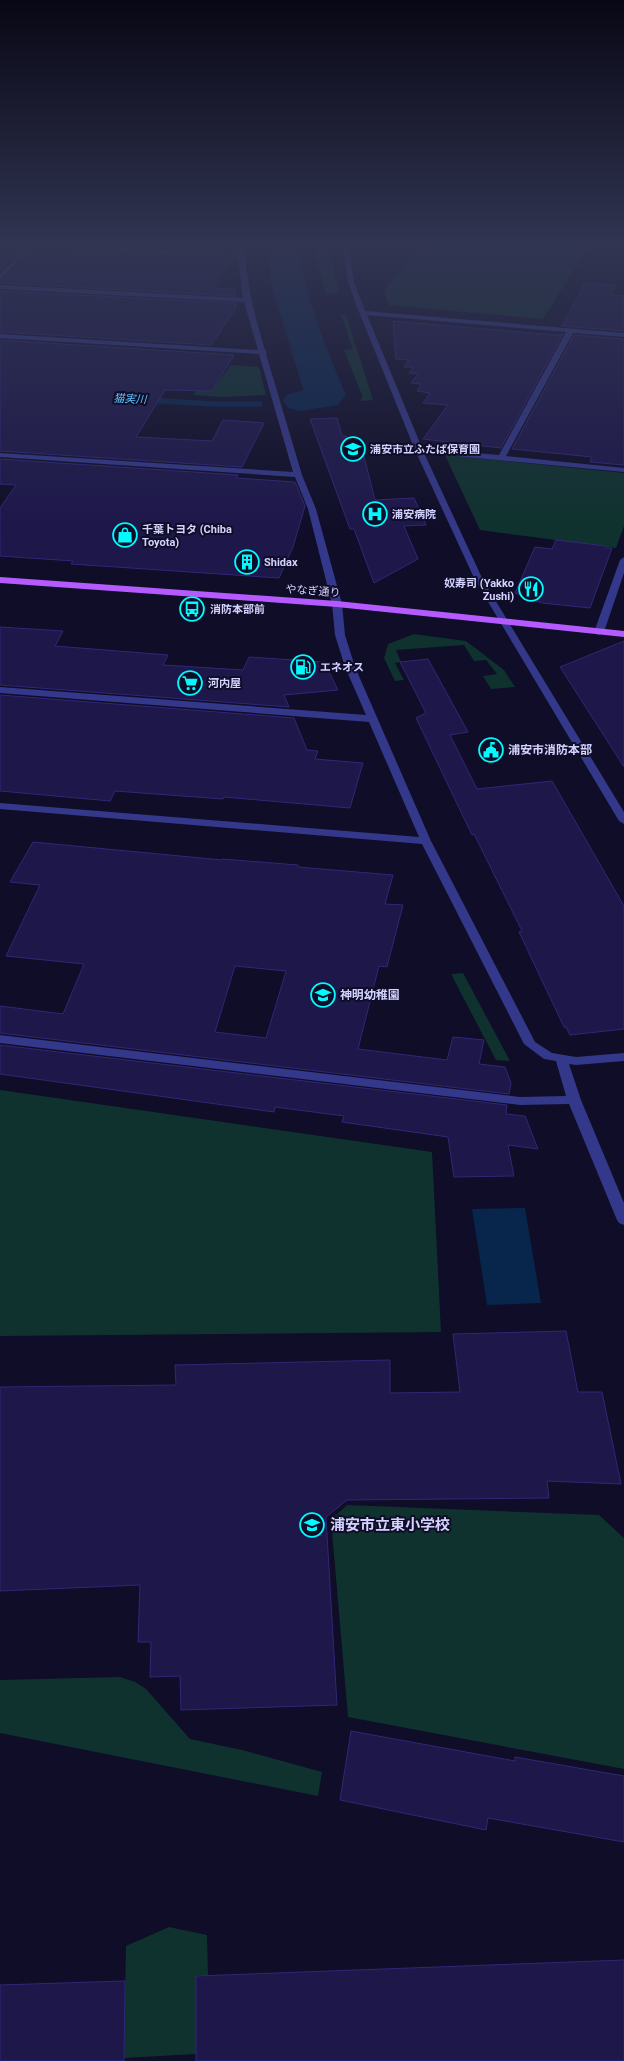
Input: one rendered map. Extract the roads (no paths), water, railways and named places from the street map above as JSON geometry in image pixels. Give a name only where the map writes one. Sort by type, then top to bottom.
[{"type":"main road","name":"やなぎ通り","points":[[0,580],[336,604],[624,634]]},
{"type":"street","points":[[52,339],[264,352]]},
{"type":"street","points":[[260,339],[298,475],[312,509],[336,604],[340,635],[350,667],[426,841],[530,1044],[548,1056],[576,1061],[624,1057]]},
{"type":"street","points":[[374,339],[419,450],[479,580],[624,821]]},
{"type":"street","points":[[502,457],[565,339]]},
{"type":"street","points":[[419,450],[624,470]]},
{"type":"street","points":[[0,455],[298,475]]},
{"type":"street","points":[[599,632],[624,560]]},
{"type":"street","points":[[0,690],[374,719]]},
{"type":"street","points":[[0,806],[426,841]]},
{"type":"street","points":[[0,1039],[520,1100],[574,1100]]},
{"type":"street","points":[[562,1058],[574,1100],[624,1220]]},
{"type":"water","points":[[288,339],[323,339],[345,393],[345,397],[339,402],[308,405]]},
{"type":"water","points":[[525,1208],[541,1303],[487,1305],[472,1209]]},
{"type":"waterway","name":"猫実川","points":[[300,401],[326,398],[305,339]]},
{"type":"waterway","name":"猫実川","points":[[146,400],[212,404],[260,404]]},
{"type":"place","name":"浦安市立ふたば保育園","points":[[353,449]]},
{"type":"place","name":"浦安病院","points":[[375,514]]},
{"type":"place","name":"千葉トヨタ (Chiba Toyota)","points":[[125,535]]},
{"type":"place","name":"Shidax","points":[[247,562]]},
{"type":"place","name":"奴寿司 (Yakko Zushi)","points":[[531,589]]},
{"type":"place","name":"消防本部前","points":[[192,609]]},
{"type":"place","name":"エネオス","points":[[303,667]]},
{"type":"place","name":"河内屋","points":[[190,683]]},
{"type":"place","name":"浦安市消防本部","points":[[491,750]]},
{"type":"place","name":"神明幼稚園","points":[[323,995]]},
{"type":"place","name":"浦安市立東小学校","points":[[312,1525]]}]
